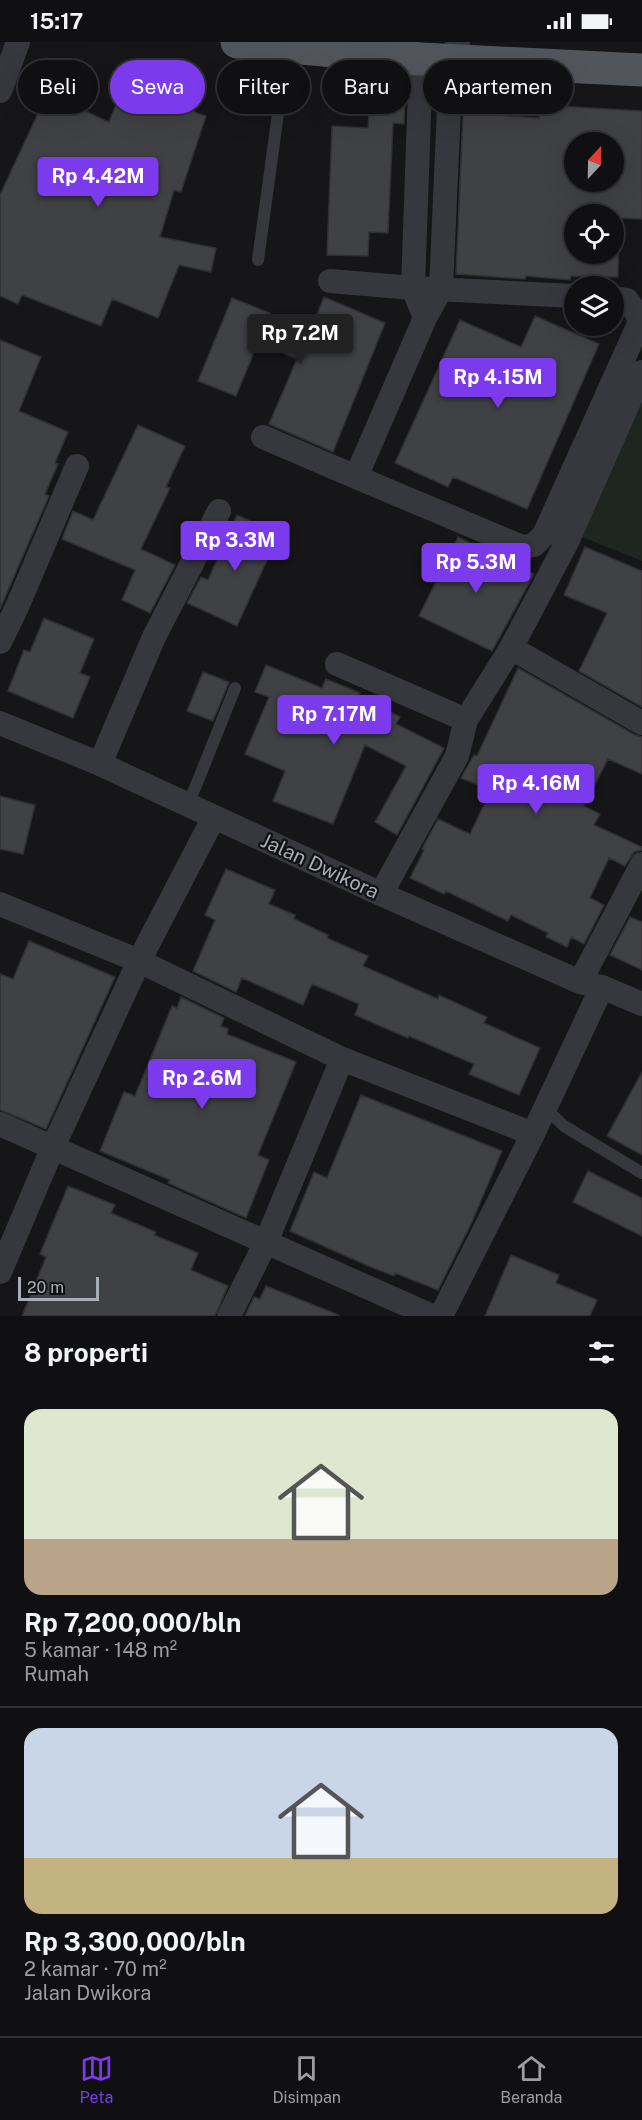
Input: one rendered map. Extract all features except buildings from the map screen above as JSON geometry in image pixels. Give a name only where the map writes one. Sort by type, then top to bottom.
[{"type":"main road","points":[[237,42],[443,54],[642,70]]},
{"type":"street","points":[[0,92],[18,42]]},
{"type":"street","points":[[425,318],[413,288],[416,194],[443,54]]},
{"type":"street","points":[[356,477],[425,318],[441,289],[444,195],[443,54]]},
{"type":"street","points":[[416,194],[444,195]]},
{"type":"street","points":[[330,281],[413,288],[564,295]]},
{"type":"street","points":[[263,437],[522,547],[534,545],[544,535],[639,324],[638,315],[627,300],[624,300]]},
{"type":"street","points":[[381,894],[457,756],[465,720],[511,648],[567,542],[642,372]]},
{"type":"street","points":[[0,642],[77,466]]},
{"type":"street","points":[[100,764],[154,637],[219,511]]},
{"type":"street","points":[[511,648],[642,723]]},
{"type":"street","points":[[337,664],[465,720]]},
{"type":"street","name":"Jalan Dwikora","points":[[0,723],[100,764],[381,894],[591,985],[642,1004]]},
{"type":"street","points":[[0,1272],[53,1147],[139,962],[214,817]]},
{"type":"street","points":[[441,1316],[546,1109],[591,985],[642,864]]},
{"type":"street","points":[[0,904],[139,962],[342,1059],[533,1134]]},
{"type":"street","points":[[229,1316],[266,1242],[342,1059]]},
{"type":"street","points":[[0,1124],[432,1316]]},
{"type":"lane","points":[[258,260],[289,46]]},
{"type":"lane","points":[[187,804],[235,688]]},
{"type":"lane","points":[[546,1109],[564,1126],[642,1173]]},
{"type":"shaded area","points":[[642,386],[642,561],[572,533]]}]
